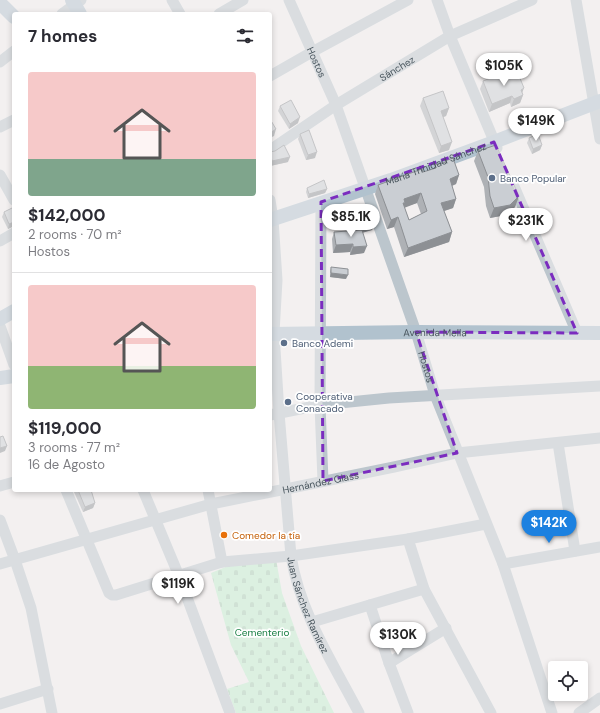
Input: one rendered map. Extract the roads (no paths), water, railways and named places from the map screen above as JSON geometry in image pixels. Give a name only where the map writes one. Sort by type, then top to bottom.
[{"type":"main road","points":[[60,0],[77,5]]},
{"type":"main road","points":[[0,3],[12,15]]},
{"type":"main road","name":"María Trinidad Sánchez","points":[[272,220],[321,202],[365,189],[494,142],[597,102]]},
{"type":"main road","points":[[0,319],[12,312]]},
{"type":"main road","name":"Avenida Mella","points":[[272,334],[416,332],[600,333]]},
{"type":"main road","points":[[0,378],[12,376]]},
{"type":"street","points":[[172,0],[179,12]]},
{"type":"street","points":[[222,12],[243,0]]},
{"type":"street","name":"Hostos","points":[[289,0],[336,105],[416,332],[435,395],[502,564],[552,713]]},
{"type":"street","points":[[272,75],[408,0]]},
{"type":"street","points":[[437,0],[450,36],[500,157]]},
{"type":"street","name":"Sánchez","points":[[272,149],[336,105],[450,36],[532,0]]},
{"type":"street","points":[[576,0],[597,102],[600,139]]},
{"type":"street","points":[[65,12],[77,5]]},
{"type":"street","points":[[0,62],[12,53]]},
{"type":"street","points":[[0,127],[12,121]]},
{"type":"street","points":[[507,171],[577,333]]},
{"type":"street","points":[[0,175],[9,194]]},
{"type":"street","points":[[321,202],[320,405],[323,481]]},
{"type":"street","name":"Juan Sánchez Ramírez","points":[[272,220],[277,280],[272,334],[275,414],[286,489],[293,571],[303,605],[359,713]]},
{"type":"street","points":[[0,241],[12,234]]},
{"type":"street","points":[[0,326],[12,359]]},
{"type":"street","points":[[275,414],[320,405],[435,395],[600,386]]},
{"type":"street","name":"Hernández Glass","points":[[272,492],[458,453],[600,438]]},
{"type":"street","points":[[558,443],[575,551]]},
{"type":"street","points":[[0,486],[12,483]]},
{"type":"street","points":[[67,492],[109,593],[112,595],[222,562],[291,556],[408,539],[486,524]]},
{"type":"street","points":[[144,492],[179,576],[230,713]]},
{"type":"street","points":[[208,492],[222,562]]},
{"type":"street","name":"Hernández Glass","points":[[0,564],[87,538],[211,504],[271,492]]},
{"type":"street","points":[[0,520],[31,608],[52,713]]},
{"type":"street","points":[[408,539],[424,588],[491,713]]},
{"type":"street","points":[[502,564],[600,547]]},
{"type":"street","points":[[312,622],[424,588]]},
{"type":"street","points":[[370,605],[389,663],[408,713]]},
{"type":"street","points":[[389,663],[446,628]]},
{"type":"street","points":[[0,704],[48,689]]},
{"type":"street","points":[[580,713],[600,698]]},
{"type":"place","name":"Banco Popular","points":[[492,178]]},
{"type":"place","name":"Banco Ademi","points":[[284,343]]},
{"type":"place","name":"Cooperativa Conacado","points":[[288,402]]},
{"type":"place","name":"Comedor la tía","points":[[224,535]]},
{"type":"park label","name":"Cementerio","points":[[262,632]]}]
